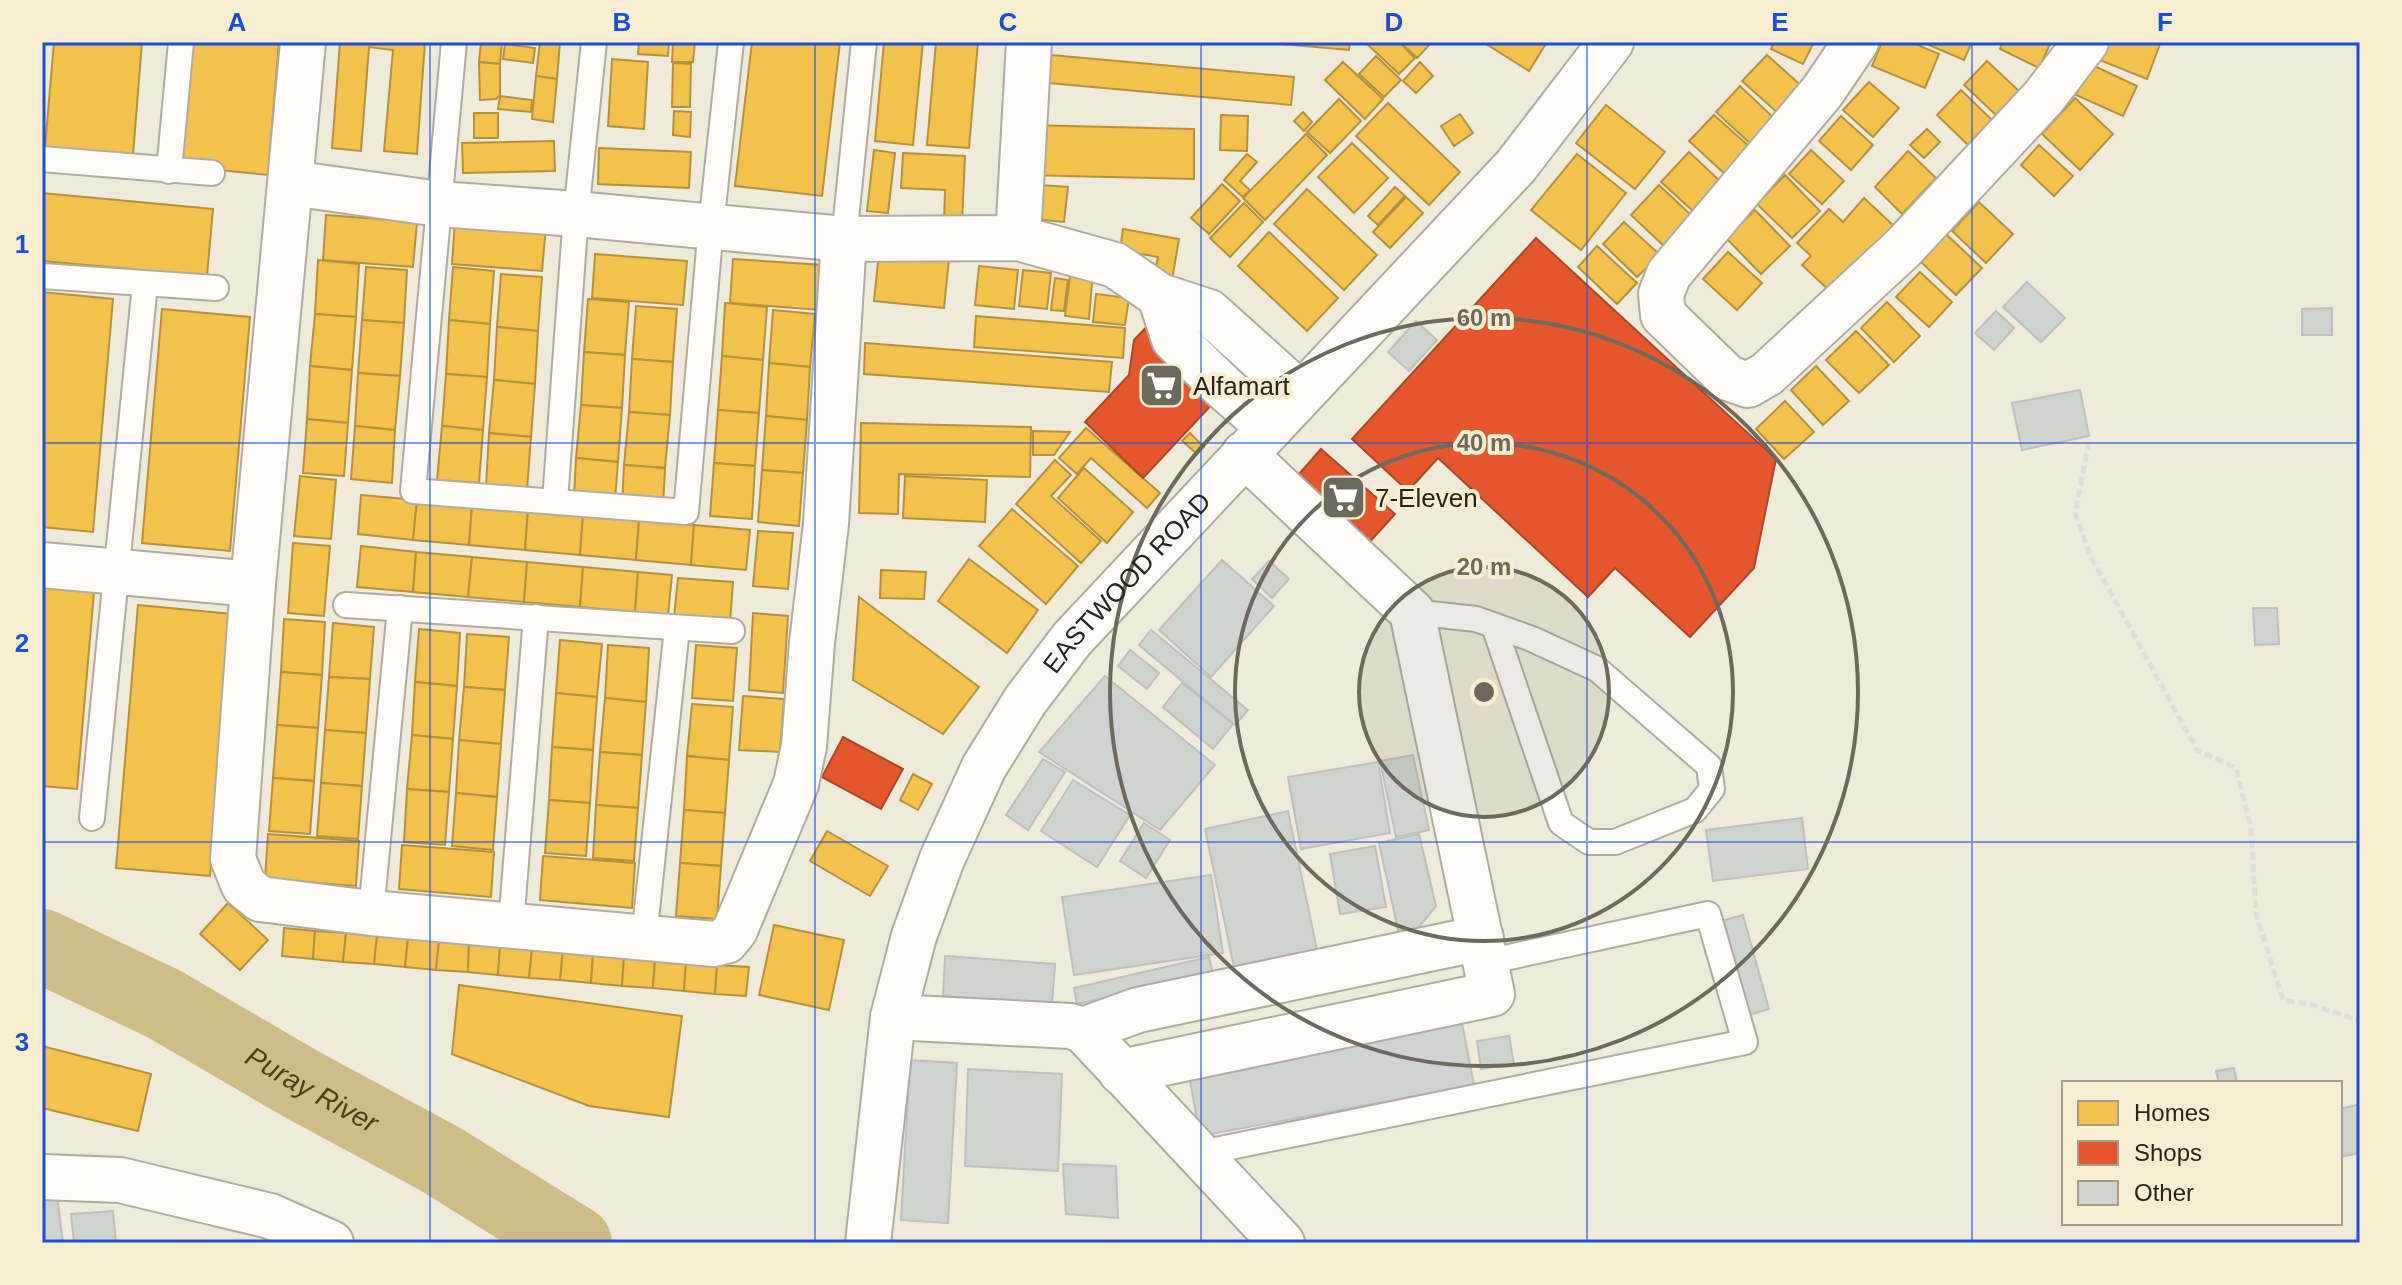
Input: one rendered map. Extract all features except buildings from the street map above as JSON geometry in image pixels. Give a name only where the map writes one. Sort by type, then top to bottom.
[{"type":"street","points":[[303,42],[253,584],[233,859],[244,886],[260,899],[371,913],[644,938],[714,944],[726,941],[735,930],[796,784],[804,746],[826,524],[844,239]]},
{"type":"street","points":[[1018,238],[1029,42]]},
{"type":"street","name":"EASTWOOD ROAD","points":[[868,1243],[893,1017],[914,936],[942,859],[984,767],[1025,701],[1072,639],[1516,166],[1611,42]]},
{"type":"street","points":[[1856,42],[1822,92],[1669,274],[1661,294],[1663,315],[1728,378],[1748,385],[1767,374],[1903,248],[2043,98],[2086,42]]},
{"type":"street","points":[[291,183],[439,204],[844,239],[1018,238],[1115,265],[1160,296],[1209,312],[1300,394]]},
{"type":"street","points":[[1121,1072],[1492,994],[1412,612],[1256,440],[1174,339],[1160,296]]},
{"type":"street","points":[[42,565],[253,584]]},
{"type":"street","points":[[1083,1030],[1138,1010],[1484,950]]},
{"type":"street","points":[[893,1017],[1070,1026],[1083,1030],[1282,1243]]},
{"type":"street","points":[[42,1177],[120,1180],[270,1216],[331,1243]]},
{"type":"lane","points":[[169,171],[181,42]]},
{"type":"lane","points":[[454,42],[413,491],[686,512],[731,42]]},
{"type":"lane","points":[[555,501],[576,214],[594,42]]},
{"type":"lane","points":[[844,239],[864,42]]},
{"type":"lane","points":[[42,159],[212,173]]},
{"type":"lane","points":[[42,276],[216,288]]},
{"type":"lane","points":[[92,818],[145,284]]},
{"type":"lane","points":[[346,605],[732,631]]},
{"type":"lane","points":[[371,913],[400,608]]},
{"type":"lane","points":[[1412,612],[1476,619],[1532,639],[1597,669],[1709,766],[1712,789],[1695,810],[1615,842],[1589,842],[1561,823],[1494,626]]},
{"type":"lane","points":[[511,924],[536,617]]},
{"type":"lane","points":[[644,938],[677,628]]},
{"type":"lane","points":[[1196,1154],[1745,1042],[1708,914],[1484,950]]},
{"type":"path","points":[[2089,442],[2075,513],[2090,555],[2197,750],[2236,768],[2251,829],[2256,914],[2283,1000],[2313,1005],[2360,1021]]},
{"type":"waterway","name":"Puray River","points":[[42,946],[164,1004],[301,1084],[440,1159],[575,1243]]},
{"type":"place","name":"Alfamart","points":[[1162,386]]},
{"type":"place","name":"7-Eleven","points":[[1344,498]]}]
